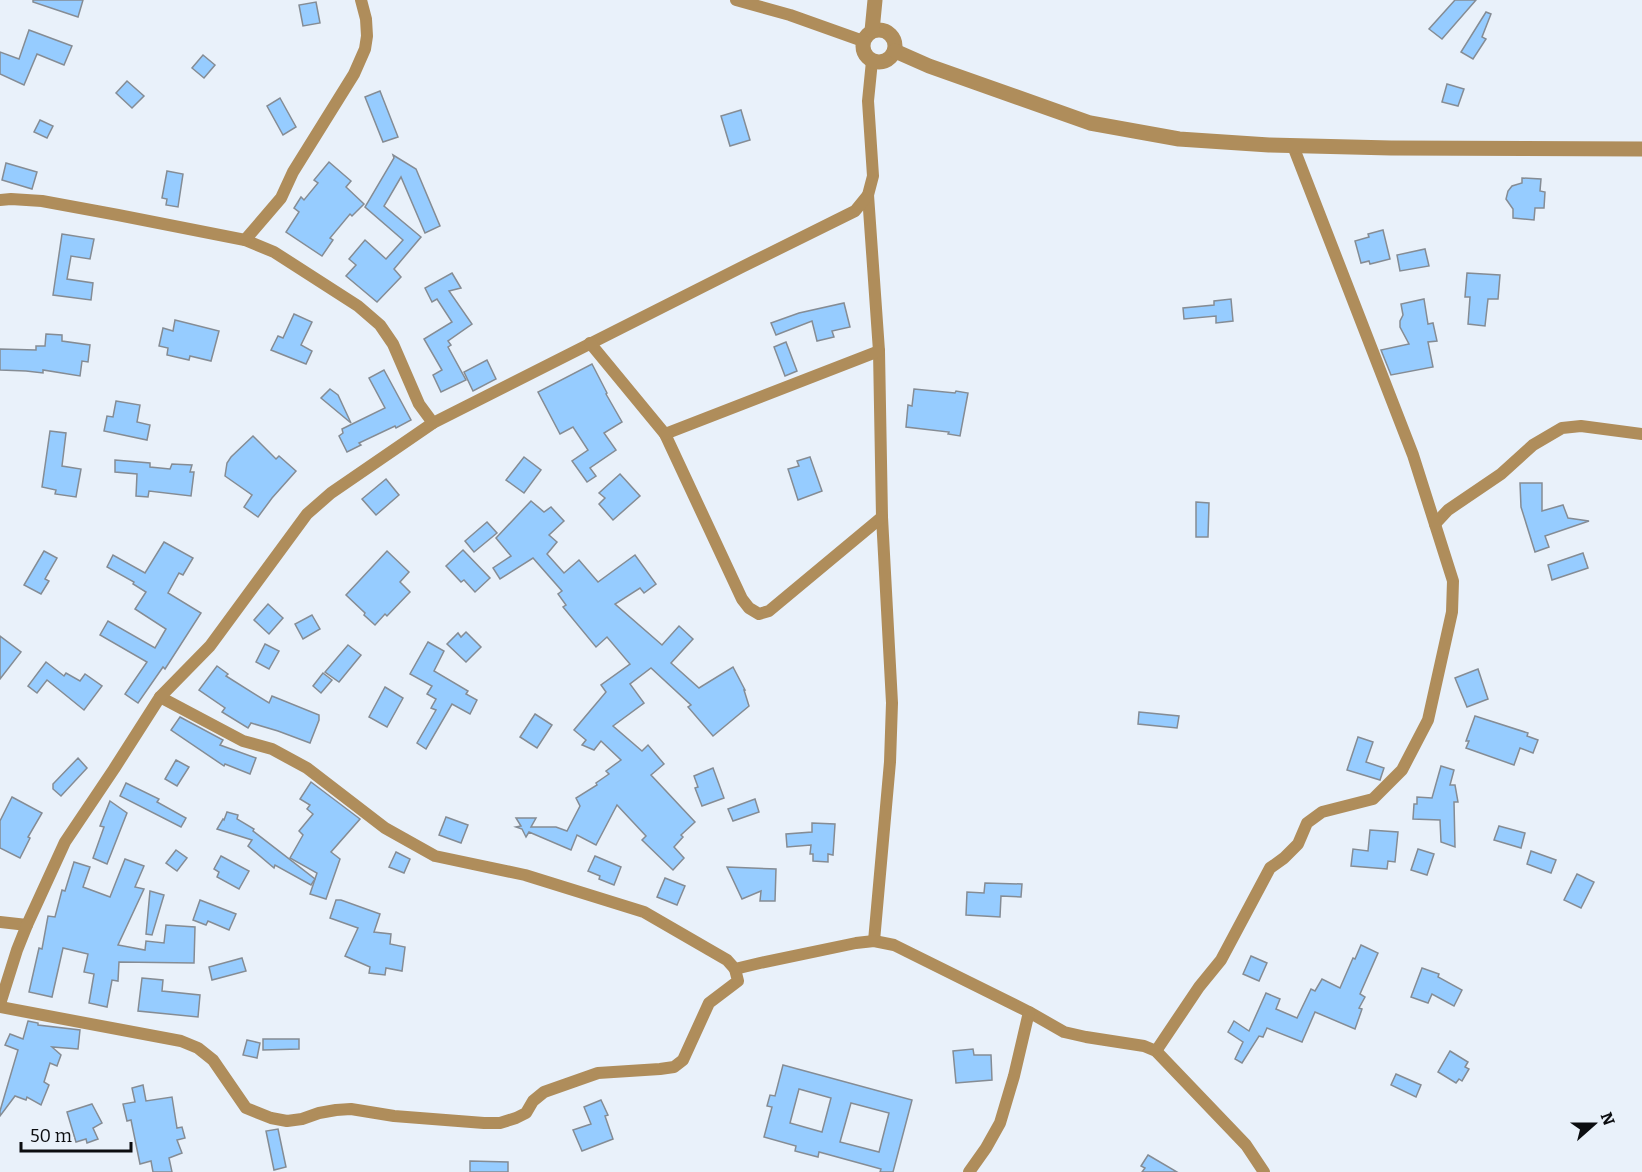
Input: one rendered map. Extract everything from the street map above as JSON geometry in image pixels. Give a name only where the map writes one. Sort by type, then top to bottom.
[{"type":"street","points":[[245,240],[280,198],[293,172],[354,74],[365,50],[367,36],[366,19],[361,0]]},
{"type":"street","points":[[736,0],[867,36],[881,30],[890,33],[895,41],[895,51],[888,60],[877,63],[864,53],[867,36],[875,0]]},
{"type":"street","points":[[895,51],[929,66],[1090,123],[1179,140],[1391,148],[1642,149]]},
{"type":"street","points":[[872,61],[868,101],[873,176],[868,195],[879,351],[882,517],[892,703],[890,762],[874,941]]},
{"type":"street","points":[[1156,1051],[1199,987],[1221,960],[1270,868],[1298,844],[1307,824],[1322,812],[1373,800],[1402,770],[1428,720],[1452,612],[1453,581],[1413,455],[1293,146]]},
{"type":"street","points":[[160,697],[243,741],[272,749],[307,768],[384,828],[435,856],[525,874],[644,912],[727,960],[735,969],[738,981],[709,1003],[683,1060],[674,1067],[598,1073],[544,1092],[526,1113],[500,1123],[405,1117],[351,1109],[319,1113],[302,1119],[286,1121],[246,1108],[213,1060],[198,1048],[181,1041],[0,1005],[17,950],[65,842],[160,697],[210,646],[307,514],[331,493],[433,423],[855,211],[868,195]]},
{"type":"street","points":[[0,200],[42,201],[245,240],[274,252],[358,306],[380,325],[393,344],[419,404],[433,423]]},
{"type":"street","points":[[590,343],[665,434],[742,599],[749,608],[759,614],[770,611],[882,517]]},
{"type":"street","points":[[665,434],[879,351]]},
{"type":"street","points":[[1435,524],[1448,510],[1501,474],[1533,445],[1562,428],[1581,426],[1642,434]]},
{"type":"street","points":[[0,922],[27,925]]},
{"type":"street","points":[[735,969],[845,945],[874,941],[894,945],[1029,1012],[1064,1032],[1144,1046],[1156,1051],[1246,1145],[1264,1172]]},
{"type":"street","points":[[969,1172],[987,1148],[1000,1123],[1014,1077],[1029,1012]]},
{"type":"building","points":[[33,0],[83,0],[78,17],[33,2]]},
{"type":"building","points":[[1455,0],[1476,0],[1442,39],[1429,29]]},
{"type":"building","points":[[316,2],[320,23],[303,26],[299,5]]},
{"type":"building","points":[[1486,12],[1491,14],[1482,37],[1486,39],[1473,59],[1461,52]]},
{"type":"building","points":[[29,30],[72,46],[64,65],[37,54],[24,85],[0,74],[0,52],[19,59]]},
{"type":"building","points":[[203,55],[215,65],[204,78],[192,68]]},
{"type":"building","points":[[127,81],[144,96],[132,108],[116,93]]},
{"type":"building","points":[[1447,84],[1464,89],[1458,106],[1442,102]]},
{"type":"building","points":[[380,91],[398,137],[383,142],[365,97]]},
{"type":"building","points":[[280,98],[296,127],[283,135],[267,106]]},
{"type":"building","points":[[741,110],[750,140],[730,146],[721,116]]},
{"type":"building","points":[[40,120],[53,126],[47,138],[34,132]]},
{"type":"building","points":[[393,155],[416,169],[440,226],[425,233],[401,177],[384,206],[421,237],[394,269],[401,277],[377,302],[346,276],[356,265],[349,259],[365,240],[386,259],[403,240],[365,207],[394,158]]},
{"type":"building","points":[[329,162],[351,181],[346,187],[364,204],[352,216],[350,214],[330,238],[333,240],[322,256],[286,232],[299,212],[294,208],[301,197],[304,200],[318,183],[314,180]]},
{"type":"building","points":[[6,163],[37,172],[32,189],[2,180]]},
{"type":"building","points":[[167,171],[183,174],[178,207],[166,205],[167,199],[162,198]]},
{"type":"building","points":[[1522,178],[1541,179],[1540,191],[1545,192],[1544,208],[1535,208],[1534,220],[1513,218],[1513,209],[1506,199],[1508,191],[1512,186],[1522,183]]},
{"type":"building","points":[[1383,230],[1390,259],[1370,264],[1369,261],[1361,263],[1355,241]]},
{"type":"building","points":[[62,234],[94,239],[90,259],[71,256],[67,279],[93,283],[91,300],[53,295]]},
{"type":"building","points":[[1425,249],[1429,266],[1400,271],[1397,255]]},
{"type":"building","points":[[452,273],[461,288],[449,291],[472,324],[448,341],[451,345],[448,347],[466,380],[441,392],[433,375],[442,370],[424,339],[452,322],[437,299],[432,302],[425,288]]},
{"type":"building","points":[[1467,273],[1500,275],[1498,299],[1488,299],[1485,326],[1468,324],[1470,297],[1465,297]]},
{"type":"building","points":[[1231,299],[1233,321],[1216,323],[1216,316],[1184,319],[1183,308],[1214,305],[1214,301]]},
{"type":"building","points":[[1424,299],[1428,324],[1433,323],[1437,341],[1428,342],[1433,367],[1391,375],[1381,350],[1409,344],[1400,327],[1403,315],[1401,304]]},
{"type":"building","points":[[844,303],[850,327],[832,331],[834,337],[817,341],[812,321],[776,335],[771,323],[799,313]]},
{"type":"building","points":[[294,314],[312,322],[301,345],[312,351],[306,364],[271,350],[278,336],[283,338]]},
{"type":"building","points":[[175,320],[219,331],[211,361],[190,356],[189,360],[167,355],[168,348],[159,346],[163,328],[173,331]]},
{"type":"building","points":[[46,334],[62,335],[62,341],[90,345],[88,362],[82,361],[80,376],[43,370],[43,373],[0,370],[0,349],[36,350],[36,346],[45,346]]},
{"type":"building","points":[[786,342],[797,371],[785,376],[774,347]]},
{"type":"building","points":[[487,360],[496,379],[473,391],[464,372]]},
{"type":"building","points":[[592,364],[622,422],[604,433],[616,450],[590,468],[596,476],[587,482],[572,461],[588,450],[573,427],[560,434],[538,392]]},
{"type":"building","points":[[384,370],[411,420],[359,443],[361,445],[347,452],[339,436],[343,433],[342,429],[385,408],[369,378]]},
{"type":"building","points":[[330,389],[338,395],[351,423],[321,398]]},
{"type":"building","points":[[914,389],[968,393],[960,436],[948,434],[949,432],[906,427],[908,405],[912,406]]},
{"type":"building","points":[[116,401],[140,405],[137,422],[150,425],[147,440],[104,431],[107,416],[113,417]]},
{"type":"building","points":[[50,431],[66,433],[62,466],[81,469],[76,497],[55,494],[56,490],[42,487]]},
{"type":"building","points":[[253,436],[276,459],[279,456],[296,471],[258,517],[244,507],[252,495],[225,476],[227,463],[231,457]]},
{"type":"building","points":[[524,457],[541,470],[524,493],[506,480]]},
{"type":"building","points":[[810,457],[822,491],[798,500],[788,469],[799,466],[797,461]]},
{"type":"building","points":[[115,460],[150,463],[150,467],[170,469],[172,464],[192,465],[190,472],[194,472],[191,496],[149,491],[148,497],[136,496],[137,474],[115,472]]},
{"type":"building","points":[[620,474],[640,496],[613,520],[599,504],[605,498],[599,493]]},
{"type":"building","points":[[386,479],[399,495],[376,515],[362,499]]},
{"type":"building","points":[[1520,483],[1542,483],[1542,511],[1563,505],[1568,518],[1589,521],[1545,536],[1549,547],[1535,552],[1521,507]]},
{"type":"building","points":[[531,501],[544,512],[551,507],[564,521],[549,535],[557,542],[547,554],[564,573],[579,560],[598,582],[635,555],[656,584],[644,593],[640,588],[615,604],[662,645],[679,626],[693,639],[671,663],[699,688],[733,667],[745,690],[749,706],[713,736],[688,707],[691,705],[651,668],[630,684],[644,703],[613,726],[642,751],[648,745],[664,764],[651,775],[695,822],[681,835],[683,837],[674,847],[684,858],[673,870],[642,840],[646,836],[617,805],[596,845],[577,835],[571,850],[529,832],[526,837],[522,829],[516,827],[521,826],[516,818],[536,818],[531,827],[556,827],[567,831],[580,806],[576,798],[597,785],[596,783],[609,774],[606,771],[621,760],[601,741],[594,750],[582,745],[586,740],[574,730],[606,692],[601,685],[630,664],[607,637],[596,647],[563,607],[566,605],[558,594],[562,591],[533,558],[500,579],[493,568],[511,556],[496,538]]},
{"type":"building","points":[[1196,502],[1209,503],[1208,537],[1196,537]]},
{"type":"building","points":[[487,522],[497,533],[474,552],[465,541]]},
{"type":"building","points":[[164,542],[193,558],[183,575],[179,573],[168,593],[201,613],[165,669],[163,667],[138,703],[125,694],[147,662],[100,635],[108,621],[155,648],[166,629],[135,609],[146,592],[133,584],[134,582],[107,567],[113,555],[145,573]]},
{"type":"building","points":[[463,550],[490,578],[475,592],[464,580],[461,582],[446,566]]},
{"type":"building","points":[[44,551],[57,558],[45,579],[49,581],[41,594],[24,585]]},
{"type":"building","points":[[387,551],[409,572],[400,582],[410,592],[375,625],[346,595]]},
{"type":"building","points":[[1583,553],[1588,568],[1552,580],[1548,565]]},
{"type":"building","points":[[268,604],[283,618],[269,634],[254,620]]},
{"type":"building","points":[[312,615],[320,629],[303,639],[295,624]]},
{"type":"building","points":[[466,632],[481,647],[466,662],[447,644],[458,633],[461,637]]},
{"type":"building","points":[[0,636],[21,652],[0,679]]},
{"type":"building","points":[[428,642],[444,651],[434,671],[468,691],[466,694],[477,700],[470,714],[452,704],[426,749],[417,743],[436,710],[431,708],[436,699],[427,694],[432,686],[410,674]]},
{"type":"building","points":[[265,644],[279,651],[269,669],[256,662]]},
{"type":"building","points":[[348,645],[361,655],[339,682],[325,672]]},
{"type":"building","points":[[46,662],[64,676],[66,673],[80,681],[85,674],[102,686],[84,710],[47,680],[37,693],[28,686]]},
{"type":"building","points":[[217,666],[228,674],[226,676],[269,703],[272,696],[319,715],[310,743],[251,723],[248,728],[222,712],[225,708],[199,690]]},
{"type":"building","points":[[1478,669],[1488,699],[1467,707],[1455,678]]},
{"type":"building","points":[[323,673],[332,680],[321,693],[313,686]]},
{"type":"building","points":[[385,687],[403,698],[387,727],[369,717]]},
{"type":"building","points":[[1139,712],[1179,716],[1177,728],[1138,724]]},
{"type":"building","points":[[535,714],[552,725],[537,748],[520,737]]},
{"type":"building","points":[[1475,716],[1528,733],[1527,736],[1538,740],[1533,753],[1520,748],[1514,765],[1466,748],[1469,741],[1466,741]]},
{"type":"building","points":[[180,717],[223,740],[220,745],[256,758],[250,774],[225,764],[224,766],[171,730]]},
{"type":"building","points":[[1358,737],[1373,742],[1366,762],[1384,768],[1380,780],[1347,770]]},
{"type":"building","points":[[78,758],[87,768],[61,796],[53,789],[53,784]]},
{"type":"building","points":[[176,760],[189,767],[177,786],[165,779]]},
{"type":"building","points":[[1441,766],[1454,770],[1450,785],[1455,785],[1458,802],[1454,802],[1455,847],[1441,842],[1440,820],[1413,819],[1417,797],[1432,798]]},
{"type":"building","points":[[713,768],[724,798],[702,806],[695,788],[698,787],[694,776]]},
{"type":"building","points":[[311,782],[360,819],[331,852],[340,859],[326,899],[310,894],[317,873],[290,858],[303,835],[299,831],[313,814],[307,809],[310,805],[300,799]]},
{"type":"building","points":[[126,783],[159,799],[157,802],[186,818],[181,827],[120,796]]},
{"type":"building","points":[[12,797],[42,813],[28,837],[30,838],[20,858],[0,848],[0,821]]},
{"type":"building","points":[[755,799],[759,812],[733,821],[728,809]]},
{"type":"building","points":[[110,801],[127,813],[107,864],[93,858],[104,827],[100,826]]},
{"type":"building","points":[[227,812],[238,815],[237,819],[254,829],[253,831],[315,879],[311,885],[275,865],[274,868],[248,846],[252,840],[217,829]]},
{"type":"building","points":[[446,817],[468,825],[461,843],[439,835]]},
{"type":"building","points":[[812,823],[835,824],[833,855],[828,854],[828,862],[813,861],[813,854],[810,854],[811,845],[787,847],[786,834],[812,832]]},
{"type":"building","points":[[1499,826],[1525,833],[1521,848],[1494,840]]},
{"type":"building","points":[[1370,830],[1398,832],[1395,862],[1388,861],[1387,869],[1351,866],[1353,849],[1368,851]]},
{"type":"building","points":[[1418,849],[1434,854],[1427,875],[1411,870]]},
{"type":"building","points":[[176,850],[187,858],[177,871],[166,863]]},
{"type":"building","points":[[1531,851],[1556,860],[1551,873],[1527,864]]},
{"type":"building","points":[[396,852],[410,859],[404,873],[389,867]]},
{"type":"building","points":[[221,856],[249,871],[239,889],[217,877],[219,872],[214,869]]},
{"type":"building","points":[[595,856],[621,867],[614,885],[599,879],[600,876],[588,871]]},
{"type":"building","points":[[125,859],[144,866],[135,887],[144,889],[118,945],[145,950],[146,941],[164,943],[166,925],[195,927],[194,963],[119,962],[118,981],[112,980],[107,1007],[89,1003],[94,974],[84,972],[88,954],[63,948],[52,997],[29,992],[39,948],[42,949],[48,916],[55,917],[62,890],[65,891],[74,862],[90,867],[83,887],[110,897]]},
{"type":"building","points":[[727,867],[776,869],[775,901],[760,901],[761,891],[742,899]]},
{"type":"building","points":[[1577,874],[1594,882],[1581,908],[1564,900]]},
{"type":"building","points":[[665,878],[685,886],[677,905],[657,897]]},
{"type":"building","points":[[985,883],[1022,884],[1021,897],[1001,896],[1000,917],[966,915],[967,892],[984,893]]},
{"type":"building","points":[[150,891],[164,895],[152,935],[146,934]]},
{"type":"building","points":[[200,900],[236,914],[229,930],[208,921],[206,925],[193,920]]},
{"type":"building","points":[[336,900],[380,914],[374,932],[391,934],[390,944],[405,947],[402,971],[386,968],[385,975],[369,973],[370,967],[345,956],[358,928],[330,918]]},
{"type":"building","points":[[1361,945],[1378,953],[1360,994],[1365,997],[1359,1008],[1362,1009],[1355,1029],[1315,1012],[1302,1042],[1267,1028],[1263,1037],[1259,1036],[1242,1063],[1235,1059],[1243,1042],[1228,1032],[1234,1021],[1249,1031],[1266,993],[1280,999],[1276,1009],[1297,1018],[1311,989],[1315,991],[1322,979],[1340,988]]},
{"type":"building","points":[[1251,956],[1267,963],[1259,981],[1243,974]]},
{"type":"building","points":[[242,958],[246,971],[212,980],[209,967]]},
{"type":"building","points":[[1422,968],[1439,974],[1438,977],[1462,990],[1454,1006],[1432,994],[1428,1003],[1411,997]]},
{"type":"building","points":[[142,978],[163,980],[162,991],[200,995],[198,1017],[138,1011]]},
{"type":"building","points":[[28,1021],[38,1023],[38,1025],[80,1030],[78,1049],[52,1047],[61,1055],[57,1066],[50,1063],[44,1082],[49,1085],[41,1105],[27,1097],[26,1100],[15,1096],[0,1116],[18,1050],[5,1045],[10,1034],[23,1039]]},
{"type":"building","points":[[263,1039],[299,1039],[299,1049],[263,1050]]},
{"type":"building","points":[[247,1040],[260,1043],[257,1058],[243,1055]]},
{"type":"building","points":[[973,1049],[974,1055],[991,1055],[992,1080],[956,1083],[953,1051]]},
{"type":"building","points":[[1450,1051],[1468,1062],[1465,1067],[1469,1069],[1462,1081],[1459,1079],[1456,1083],[1438,1072]]},
{"type":"building","points":[[783,1065],[912,1100],[893,1172],[880,1172],[881,1169],[819,1152],[818,1157],[795,1151],[796,1146],[764,1137],[772,1107],[767,1106],[770,1095],[775,1096]],"holes":[[[799,1089],[831,1098],[822,1132],[790,1123]],[[851,1103],[889,1113],[879,1152],[840,1142]]]},
{"type":"building","points":[[1396,1074],[1421,1085],[1416,1097],[1391,1085]]},
{"type":"building","points":[[143,1085],[146,1101],[172,1097],[177,1128],[182,1127],[185,1138],[177,1140],[182,1153],[169,1158],[172,1172],[153,1172],[151,1161],[140,1164],[131,1120],[127,1121],[123,1104],[135,1102],[132,1088]]},
{"type":"building","points":[[601,1100],[608,1115],[605,1116],[613,1139],[582,1151],[573,1130],[591,1124],[584,1107]]},
{"type":"building","points":[[92,1104],[102,1123],[93,1128],[98,1139],[87,1143],[86,1139],[76,1142],[67,1112]]},
{"type":"building","points":[[278,1129],[286,1167],[274,1170],[266,1131]]},
{"type":"building","points":[[1148,1155],[1177,1172],[1142,1172],[1145,1168],[1141,1166]]},
{"type":"building","points":[[470,1161],[508,1162],[508,1172],[470,1172]]}]
